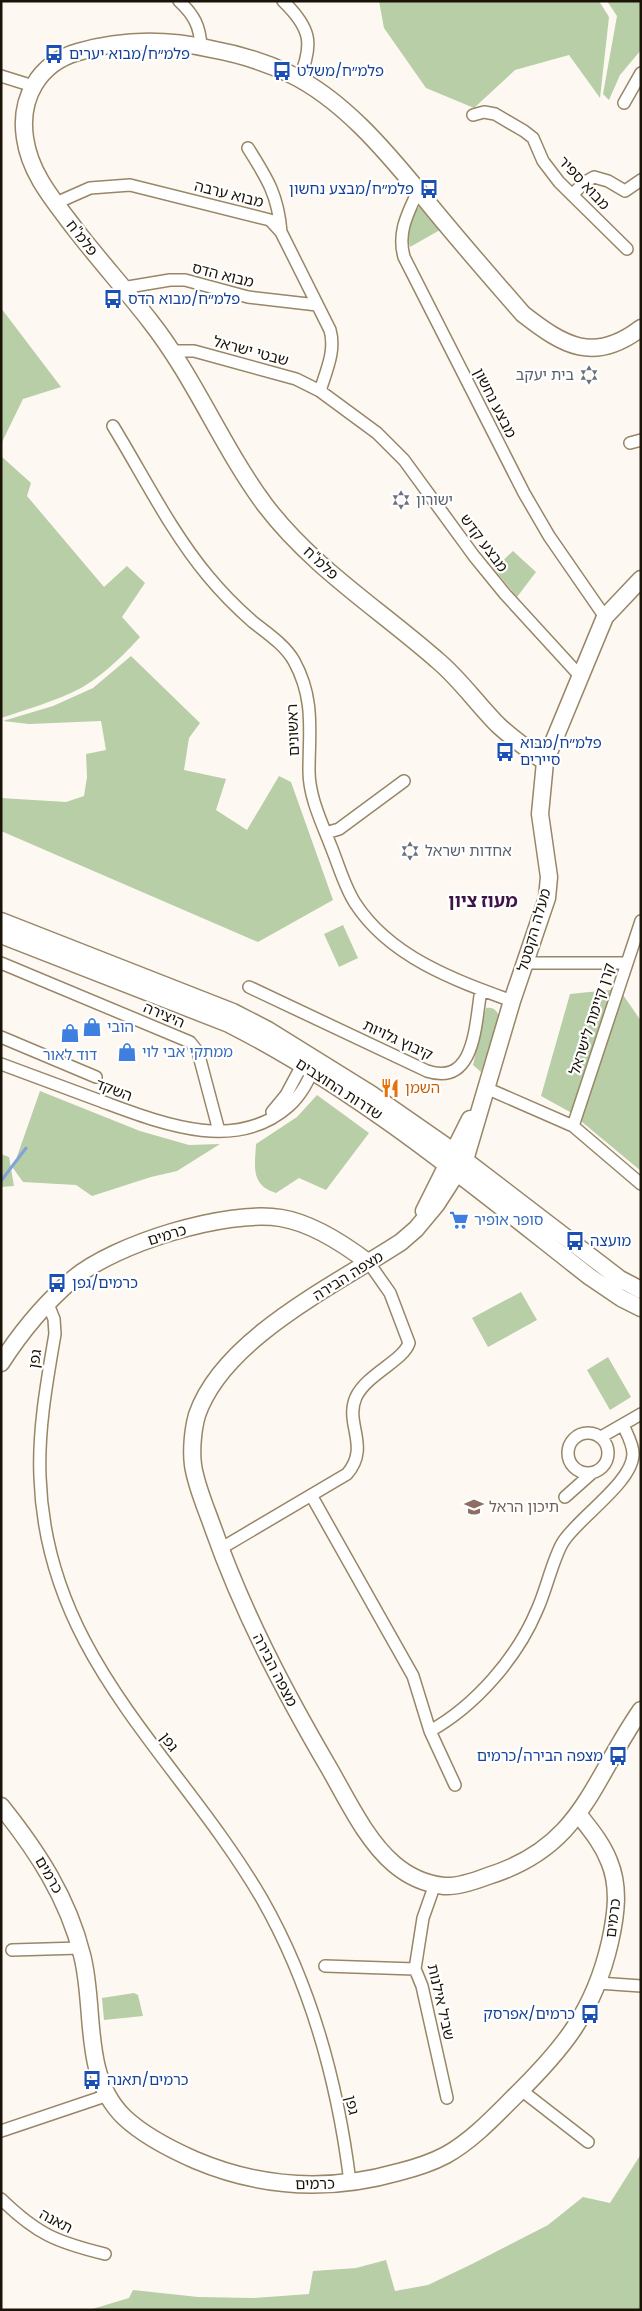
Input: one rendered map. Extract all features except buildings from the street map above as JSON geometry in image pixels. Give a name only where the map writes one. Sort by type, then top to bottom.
[{"type":"street","points":[[179,1],[197,22],[200,31],[200,46]]},
{"type":"street","points":[[283,1],[304,25],[309,41],[307,60],[299,79]]},
{"type":"street","name":"פלמ\"ח","points":[[545,762],[497,724],[448,670],[337,579],[283,527],[264,503],[184,368],[152,323],[56,204],[32,166],[26,143],[24,123],[33,86],[46,68],[66,56],[114,44],[140,42],[168,42],[200,46],[235,54],[299,79],[328,99],[372,136],[408,176],[418,191],[523,314],[559,340],[577,347],[595,348],[612,346],[641,328]]},
{"type":"street","points":[[624,103],[641,73]]},
{"type":"street","points":[[1,76],[33,86]]},
{"type":"street","name":"מבוא ספיר","points":[[473,115],[484,112],[495,114],[533,138],[543,161],[572,195],[627,249]]},
{"type":"street","points":[[248,148],[268,180],[279,206],[281,232]]},
{"type":"street","points":[[572,195],[585,182],[594,177],[608,181],[625,191],[641,180]]},
{"type":"street","name":"מבוא ערבה","points":[[56,204],[90,188],[130,186],[270,220],[281,232],[330,330],[333,341],[332,354],[320,391]]},
{"type":"street","name":"מבצע נחשון","points":[[418,191],[404,220],[401,245],[404,257],[524,493],[549,536],[605,616]]},
{"type":"street","name":"מבוא הדס","points":[[122,288],[170,280],[186,280],[248,298],[317,306]]},
{"type":"street","name":"שבטי ישראל","points":[[171,351],[194,352],[296,379],[320,391]]},
{"type":"street","name":"מבצע קדש","points":[[320,391],[377,433],[404,460],[474,556],[505,594],[580,676]]},
{"type":"street","name":"ראשונים","points":[[113,426],[186,546],[206,575],[224,595],[280,644],[292,658],[301,674],[311,720],[310,779],[312,792],[353,901],[369,923],[418,961],[454,980],[512,1001]]},
{"type":"street","points":[[545,762],[605,616],[641,578]]},
{"type":"street","name":"מעלה הקסטל","points":[[456,1162],[485,1090],[512,1001],[547,898],[549,876],[540,814],[545,762]]},
{"type":"street","points":[[326,833],[339,829],[404,781]]},
{"type":"street","name":"שדרות החוצבים","points":[[1,921],[233,1012],[260,1025],[310,1064],[456,1162],[607,1269],[641,1290]]},
{"type":"street","name":"קרן קיימת לישראל","points":[[573,1126],[641,921]]},
{"type":"street","name":"שדרות החוצבים","points":[[1,935],[229,1024],[310,1064]]},
{"type":"street","name":"היצירה","points":[[1,963],[190,1042],[198,1052],[219,1131]]},
{"type":"street","points":[[526,964],[627,963]]},
{"type":"street","name":"קיבוץ גלויות","points":[[249,987],[427,1071],[448,1075],[456,1071],[470,1051],[481,990]]},
{"type":"street","points":[[1,1037],[96,1076]]},
{"type":"street","name":"השקד","points":[[1,1064],[147,1118],[182,1128],[219,1131]]},
{"type":"street","points":[[219,1131],[235,1130],[260,1123],[291,1104],[310,1064]]},
{"type":"street","points":[[485,1090],[573,1126],[641,1184]]},
{"type":"street","name":"שדרות החוצבים","points":[[456,1162],[590,1277],[621,1298],[641,1308]]},
{"type":"street","name":"מצפה הבירה","points":[[456,1162],[436,1205],[416,1229],[401,1242],[279,1320],[252,1341],[211,1387],[197,1416],[193,1442],[193,1465],[220,1549],[241,1600],[283,1688],[350,1804],[378,1847],[395,1866],[420,1881],[446,1886],[472,1881],[498,1873],[542,1851],[564,1833],[579,1815],[641,1710]]},
{"type":"street","name":"כרמים","points":[[1,1363],[30,1323],[74,1278],[126,1249],[189,1228],[232,1218],[282,1218],[316,1231],[354,1251],[369,1262]]},
{"type":"street","points":[[220,1549],[347,1474],[355,1464],[358,1449],[353,1414],[355,1399],[362,1387],[404,1352],[409,1343],[390,1293],[369,1262]]},
{"type":"street","name":"גפן","points":[[48,1304],[54,1318],[54,1334],[40,1439],[40,1477],[49,1552],[60,1587],[103,1676],[133,1720],[223,1838],[250,1880],[281,1935],[306,1996],[337,2102],[350,2182]]},
{"type":"street","points":[[601,1437],[641,1414]]},
{"type":"street","points":[[430,1731],[448,1721],[469,1703],[498,1672],[524,1636],[537,1611],[562,1543],[594,1507],[616,1487],[628,1469],[633,1456],[632,1446],[623,1425]]},
{"type":"street","points":[[565,1497],[592,1473],[599,1470],[608,1459],[608,1450],[601,1437],[595,1433],[581,1433],[570,1442],[568,1448],[569,1462],[574,1468],[585,1473],[592,1473]]},
{"type":"street","points":[[311,1495],[413,1676],[430,1731],[455,1785]]},
{"type":"street","name":"כרמים","points":[[1,1806],[48,1870],[63,1899],[80,1948],[89,1994],[95,2058],[108,2095],[125,2118],[144,2133],[176,2152],[215,2169],[254,2180],[296,2186],[327,2186],[388,2176],[444,2156],[470,2139],[546,2066],[573,2031],[592,2001],[605,1965],[616,1918],[616,1889],[610,1863],[601,1844],[579,1815]]},
{"type":"street","name":"שביל אילנות","points":[[436,1884],[423,1918],[414,1968],[422,1986],[447,2098]]},
{"type":"street","points":[[12,1950],[80,1948]]},
{"type":"street","points":[[325,1966],[414,1968]]},
{"type":"street","points":[[598,1983],[641,1986]]},
{"type":"street","points":[[521,2090],[588,2142]]},
{"type":"street","points":[[1,2132],[108,2095]]},
{"type":"street","name":"תאנה","points":[[1,2199],[21,2218],[51,2238],[69,2245],[105,2254]]},
{"type":"green space","points":[[379,1],[599,1],[609,17],[600,98],[569,55],[515,70],[474,108],[426,88],[384,28]]},
{"type":"green space","points":[[607,1],[641,1],[641,50],[620,75],[609,100],[603,94],[617,16]]},
{"type":"green space","points":[[421,205],[440,230],[410,247],[409,225],[413,214]]},
{"type":"green space","points":[[1,308],[61,387],[23,399],[1,444]]},
{"type":"green space","points":[[1,456],[31,483],[27,496],[104,587],[127,566],[145,583],[122,617],[140,637],[120,658],[105,672],[81,688],[52,701],[1,718]]},
{"type":"green space","points":[[513,551],[536,572],[517,597],[494,569]]},
{"type":"green space","points":[[131,656],[200,723],[189,738],[184,770],[226,779],[216,810],[247,830],[279,776],[291,782],[333,900],[258,942],[1,831],[1,798],[66,802],[84,796],[87,777],[86,754],[106,750],[101,721],[29,724],[3,721],[53,706],[93,688]]},
{"type":"green space","points":[[343,925],[358,958],[339,967],[324,934]]},
{"type":"green space","points":[[619,989],[641,1021],[641,1171],[570,1112],[541,1096],[570,994]]},
{"type":"green space","points":[[486,1008],[491,1008],[497,1012],[499,1017],[481,1072],[473,1065]]},
{"type":"green space","points":[[40,1091],[140,1131],[189,1145],[220,1144],[177,1171],[151,1177],[92,1196],[76,1185],[23,1182],[13,1168]]},
{"type":"green space","points":[[317,1095],[369,1133],[326,1190],[299,1178],[276,1193],[268,1190],[258,1180],[256,1174],[256,1144],[297,1117]]},
{"type":"green space","points":[[1,1154],[9,1157],[14,1186],[1,1187]]},
{"type":"green space","points":[[521,1292],[537,1320],[488,1347],[472,1318]]},
{"type":"green space","points":[[608,1357],[631,1397],[610,1410],[587,1370]]},
{"type":"green space","points":[[134,1993],[138,1995],[143,2016],[104,2020],[102,1998]]},
{"type":"green space","points":[[641,2154],[641,2310],[89,2310],[129,2298],[133,2290],[198,2297],[253,2298],[309,2294],[313,2271],[356,2268],[386,2260],[395,2291],[428,2285],[548,2225],[583,2197],[610,2203]]},
{"type":"waterway","points":[[1,1181],[26,1148]]},
{"type":"place","name":"פלמ״ח/מבוא יערים","points":[[54,54]]},
{"type":"place","name":"פלמ״ח/משלט","points":[[282,71]]},
{"type":"place","name":"פלמ״ח/מבצע נחשון","points":[[429,189]]},
{"type":"place","name":"פלמ״ח/מבוא הדס","points":[[113,299]]},
{"type":"place","name":"בית יעקב","points":[[589,375]]},
{"type":"place","name":"ישורון","points":[[401,500]]},
{"type":"place","name":"פלמ״ח/מבוא סיירים","points":[[505,752]]},
{"type":"place","name":"אחדות ישראל","points":[[410,851]]},
{"type":"place","name":"הובי","points":[[92,1027]]},
{"type":"place","name":"דוד לאור","points":[[70,1033]]},
{"type":"place","name":"ממתקי אבי לוי","points":[[127,1052]]},
{"type":"place","name":"השמן","points":[[390,1088]]},
{"type":"place","name":"סופר אופיר","points":[[459,1220]]},
{"type":"place","name":"מועצה","points":[[575,1241]]},
{"type":"place","name":"כרמים/גפן","points":[[57,1283]]},
{"type":"place","name":"תיכון הראל","points":[[474,1507]]},
{"type":"place","name":"מצפה הבירה/כרמים","points":[[618,1756]]},
{"type":"place","name":"כרמים/אפרסק","points":[[590,2014]]},
{"type":"place","name":"כרמים/תאנה","points":[[92,2080]]},
{"type":"district","name":"מעוז ציון","points":[[483,901]]}]
